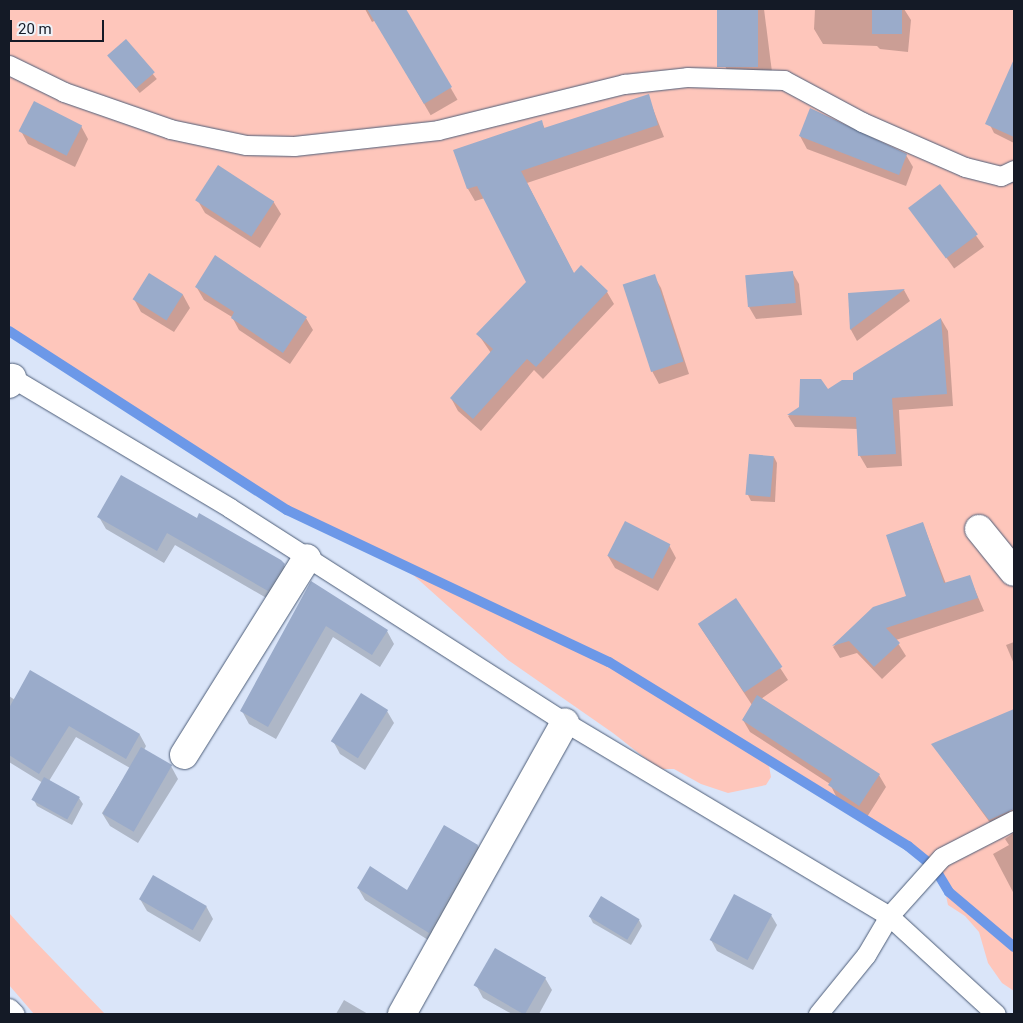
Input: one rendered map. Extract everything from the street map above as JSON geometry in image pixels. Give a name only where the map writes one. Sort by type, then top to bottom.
[{"type":"street","points":[[979,529],[1014,572]]},
{"type":"street","points":[[184,756],[307,558]]},
{"type":"street","points":[[402,1014],[565,722]]},
{"type":"lane","points":[[9,65],[64,92],[170,129],[246,145],[294,146],[438,130],[624,84],[687,77],[784,80],[862,122],[965,167],[1001,176],[1014,170]]},
{"type":"lane","points":[[10,379],[307,558],[565,722],[889,916],[996,1014]]},
{"type":"lane","points":[[818,1014],[866,955],[889,916],[942,857],[1014,820]]},
{"type":"lane","points":[[9,1008],[15,1014]]},
{"type":"shaded area","points":[[9,9],[1014,9],[1014,991],[1002,983],[988,963],[979,932],[965,916],[948,905],[943,881],[934,867],[908,846],[768,760],[771,777],[766,785],[728,793],[701,784],[674,769],[659,769],[613,733],[508,660],[401,564],[287,510],[9,331]]},
{"type":"shaded area","points":[[9,913],[105,1014],[34,1014],[9,985]]},
{"type":"building","points":[[367,9],[406,9],[452,87],[424,104]]},
{"type":"building","points":[[717,9],[758,9],[758,67],[717,67]]},
{"type":"building","points":[[872,9],[902,9],[902,34],[872,34]]},
{"type":"building","points":[[126,39],[155,72],[136,89],[107,55]]},
{"type":"building","points":[[1014,59],[1014,137],[985,124]]},
{"type":"building","points":[[649,94],[658,125],[521,171],[574,273],[581,265],[608,291],[536,367],[527,359],[473,419],[450,398],[493,349],[476,334],[526,282],[477,186],[467,189],[453,150],[542,120],[544,128]]},
{"type":"building","points":[[34,101],[82,126],[67,156],[19,131]]},
{"type":"building","points":[[810,108],[907,154],[899,175],[799,136]]},
{"type":"building","points":[[218,165],[274,201],[251,237],[195,200]]},
{"type":"building","points":[[940,184],[978,234],[946,258],[908,208]]},
{"type":"building","points":[[215,255],[307,317],[283,353],[231,318],[234,312],[195,287]]},
{"type":"building","points":[[793,271],[796,303],[748,307],[745,275]]},
{"type":"building","points":[[149,273],[183,294],[166,320],[133,299]]},
{"type":"building","points":[[655,274],[683,361],[651,372],[623,285]]},
{"type":"building","points":[[905,289],[850,330],[848,293]]},
{"type":"building","points":[[941,318],[947,394],[892,398],[896,454],[858,456],[856,417],[787,415],[799,407],[800,379],[821,379],[828,389],[842,380],[853,380],[853,373]]},
{"type":"building","points":[[749,454],[774,456],[770,497],[745,495]]},
{"type":"building","points":[[121,475],[197,518],[199,513],[281,560],[285,564],[268,591],[167,533],[157,551],[97,517]]},
{"type":"building","points":[[625,521],[670,544],[653,579],[607,556]]},
{"type":"building","points":[[923,522],[944,583],[970,575],[978,598],[886,628],[900,643],[874,667],[849,641],[832,646],[873,607],[906,596],[886,535]]},
{"type":"building","points":[[311,581],[388,630],[372,655],[326,626],[268,727],[240,711]]},
{"type":"building","points":[[736,598],[782,667],[744,693],[698,624]]},
{"type":"building","points":[[30,670],[140,734],[126,759],[69,726],[39,774],[9,755],[9,708]]},
{"type":"building","points":[[361,693],[388,710],[358,758],[331,741]]},
{"type":"building","points":[[757,695],[880,774],[859,806],[828,785],[832,779],[742,720]]},
{"type":"building","points":[[1014,709],[1014,809],[989,820],[931,744]]},
{"type":"building","points":[[141,747],[172,765],[134,832],[102,814]]},
{"type":"building","points":[[44,777],[80,797],[67,820],[31,800]]},
{"type":"building","points":[[444,825],[478,845],[429,933],[357,888],[370,866],[407,890]]},
{"type":"building","points":[[153,875],[207,906],[193,930],[139,899]]},
{"type":"building","points":[[734,894],[772,914],[748,960],[710,940]]},
{"type":"building","points":[[601,896],[640,919],[627,940],[589,917]]},
{"type":"building","points":[[495,948],[546,978],[525,1014],[474,985]]},
{"type":"waterway","points":[[9,331],[287,510],[609,662],[908,846],[934,867],[949,892],[1014,947]]}]
